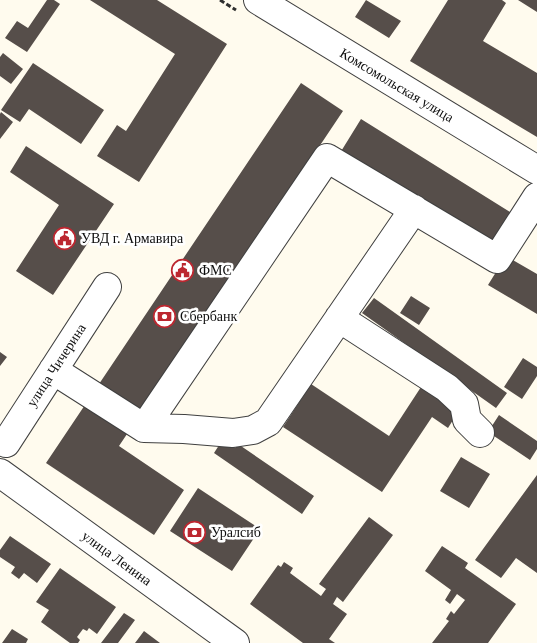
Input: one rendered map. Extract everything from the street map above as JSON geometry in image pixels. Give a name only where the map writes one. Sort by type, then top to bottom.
[{"type":"street","name":"Комсомольская улица","points":[[258,0],[292,9],[537,170]]},
{"type":"street","points":[[144,428],[326,158],[497,259],[537,197]]},
{"type":"street","points":[[53,370],[144,428],[233,433],[253,430],[268,422],[414,209]]},
{"type":"street","name":"улица Чичерина","points":[[6,443],[107,287]]},
{"type":"street","points":[[339,318],[447,388],[464,404],[467,420],[480,433]]},
{"type":"street","name":"улица Ленина","points":[[0,473],[235,643]]},
{"type":"building","points":[[47,0],[54,0],[60,4],[27,52],[5,38],[17,21],[28,28]]},
{"type":"building","points":[[90,0],[157,0],[227,44],[139,182],[97,156],[117,125],[126,131],[175,54]]},
{"type":"building","points":[[366,0],[401,21],[389,38],[355,17]]},
{"type":"building","points":[[448,0],[502,0],[506,3],[483,41],[537,73],[537,137],[410,61]]},
{"type":"building","points":[[518,0],[537,0],[537,12]]},
{"type":"building","points":[[3,53],[23,69],[11,84],[0,76],[0,57]]},
{"type":"building","points":[[33,63],[104,110],[81,144],[29,109],[20,122],[1,110]]},
{"type":"building","points":[[301,83],[343,111],[119,446],[184,490],[154,535],[46,463]]},
{"type":"building","points":[[1,112],[13,122],[0,139],[0,114]]},
{"type":"building","points":[[361,119],[518,217],[496,251],[340,153]]},
{"type":"building","name":"УВД г. Армавира","points":[[26,146],[114,204],[53,295],[16,271],[59,205],[10,172]]},
{"type":"building","points":[[506,256],[537,274],[537,314],[488,285]]},
{"type":"building","points":[[411,296],[430,308],[419,325],[400,313]]},
{"type":"building","points":[[374,298],[507,393],[496,408],[362,313]]},
{"type":"building","points":[[0,352],[7,357],[0,366]]},
{"type":"building","points":[[523,358],[537,367],[537,376],[522,399],[504,387]]},
{"type":"building","points":[[311,384],[389,436],[421,387],[458,412],[448,428],[432,417],[382,492],[283,427]]},
{"type":"building","points":[[499,415],[537,441],[537,449],[530,460],[488,432]]},
{"type":"building","points":[[223,439],[235,448],[238,444],[314,496],[302,514],[214,453]]},
{"type":"building","points":[[461,457],[490,474],[469,508],[440,491]]},
{"type":"building","points":[[537,475],[537,573],[516,558],[501,578],[475,560]]},
{"type":"building","points":[[198,488],[260,529],[232,571],[170,531]]},
{"type":"building","points":[[369,517],[393,535],[343,602],[337,597],[333,604],[347,614],[329,639],[335,643],[303,643],[250,604],[278,565],[281,567],[284,562],[293,568],[290,573],[321,596],[326,589],[319,584]]},
{"type":"building","points":[[10,536],[51,564],[37,583],[24,573],[19,579],[11,573],[15,567],[0,557],[0,550]]},
{"type":"building","points":[[442,546],[468,563],[465,568],[516,604],[488,643],[432,643],[449,621],[446,619],[451,611],[454,614],[465,600],[457,594],[450,604],[445,600],[451,590],[425,571]]},
{"type":"building","points":[[60,568],[116,607],[97,634],[89,628],[87,631],[83,629],[77,637],[80,640],[78,643],[70,643],[41,622],[49,610],[36,602]]},
{"type":"building","points":[[124,613],[135,620],[118,643],[101,643]]},
{"type":"building","points":[[12,629],[28,639],[26,643],[2,643]]},
{"type":"building","points":[[144,631],[160,643],[135,643]]},
{"type":"place","name":"УВД г. Армавира","points":[[65,238]]},
{"type":"place","name":"ФМС","points":[[183,270]]},
{"type":"place","name":"Сбербанк","points":[[164,316]]},
{"type":"place","name":"Уралсиб","points":[[195,532]]}]
